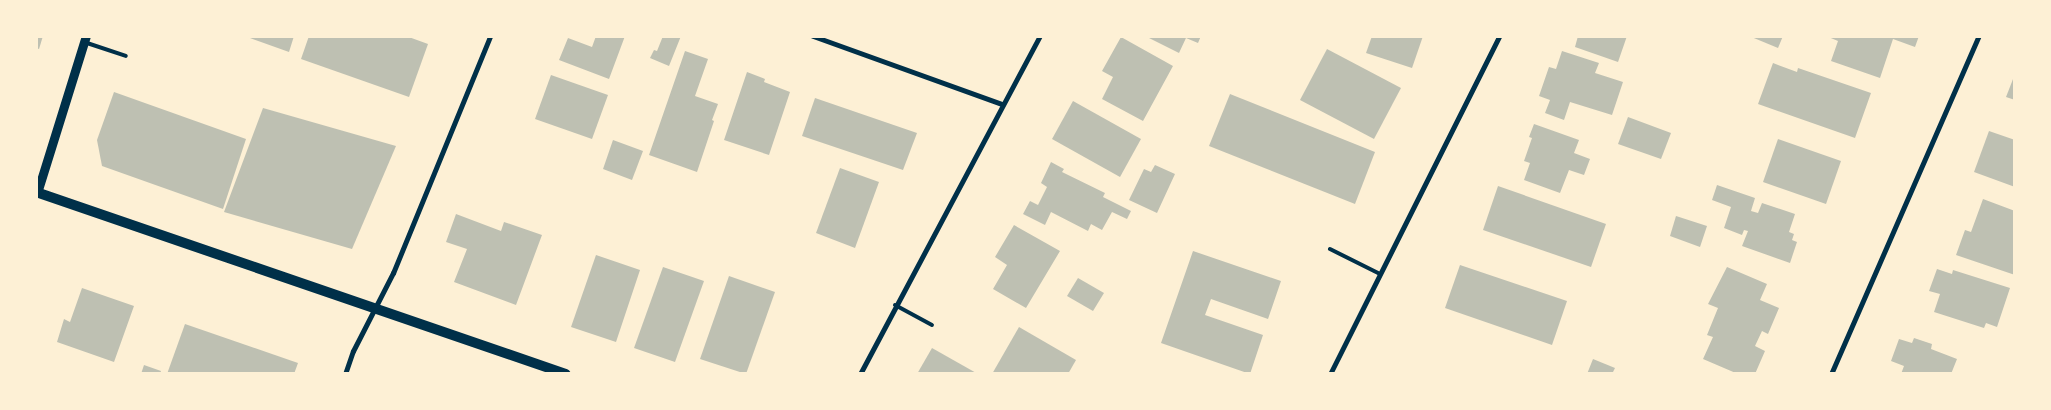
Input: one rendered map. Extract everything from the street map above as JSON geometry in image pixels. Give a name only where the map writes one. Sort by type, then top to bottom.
[{"type":"main road","points":[[36,193],[566,374]]},
{"type":"street","points":[[345,374],[353,351],[393,273],[490,36]]},
{"type":"street","points":[[812,36],[1002,104]]},
{"type":"street","points":[[860,374],[1002,104],[1040,36]]},
{"type":"street","points":[[1330,374],[1498,36]]},
{"type":"street","points":[[1831,374],[1979,36]]},
{"type":"street","points":[[36,193],[85,39]]},
{"type":"lane","points":[[85,39],[126,56]]},
{"type":"lane","points":[[1330,249],[1380,274]]},
{"type":"lane","points":[[895,305],[932,325]]},
{"type":"building","points":[[36,36],[43,36],[39,49],[36,48]]},
{"type":"building","points":[[250,36],[294,36],[289,52],[250,38]]},
{"type":"building","points":[[309,36],[406,36],[428,44],[409,97],[301,59]]},
{"type":"building","points":[[596,36],[625,36],[609,79],[559,60],[568,38],[592,47]]},
{"type":"building","points":[[663,36],[681,36],[669,66],[650,58],[654,50],[657,51]]},
{"type":"building","points":[[1145,36],[1201,36],[1198,43],[1186,38],[1179,53]]},
{"type":"building","points":[[1372,36],[1423,36],[1412,68],[1366,53]]},
{"type":"building","points":[[1578,36],[1627,36],[1618,62],[1575,47]]},
{"type":"building","points":[[1749,36],[1783,36],[1778,48]]},
{"type":"building","points":[[1826,36],[1919,36],[1915,47],[1893,39],[1880,78],[1831,61],[1838,41]]},
{"type":"building","points":[[1121,37],[1173,66],[1143,121],[1102,99],[1113,77],[1102,71]]},
{"type":"building","points":[[1327,49],[1401,88],[1374,139],[1300,100]]},
{"type":"building","points":[[685,51],[708,59],[695,96],[718,104],[697,172],[649,155]]},
{"type":"building","points":[[1562,51],[1599,63],[1595,73],[1623,82],[1612,115],[1570,102],[1564,120],[1545,113],[1550,100],[1539,96],[1549,67],[1556,69]]},
{"type":"building","points":[[1773,63],[1797,72],[1798,68],[1871,93],[1855,138],[1758,104]]},
{"type":"building","points":[[747,72],[765,79],[764,82],[790,92],[769,155],[724,140]]},
{"type":"building","points":[[2015,74],[2015,100],[2006,97]]},
{"type":"building","points":[[551,75],[608,95],[592,139],[535,119]]},
{"type":"building","points":[[114,92],[246,139],[223,209],[102,166],[97,140]]},
{"type":"building","points":[[1230,94],[1375,152],[1355,204],[1209,146]]},
{"type":"building","points":[[815,98],[917,133],[903,170],[802,136]]},
{"type":"building","points":[[1073,101],[1141,139],[1120,177],[1052,139]]},
{"type":"building","points":[[263,108],[396,146],[352,249],[224,212]]},
{"type":"building","points":[[1628,117],[1671,133],[1661,159],[1618,144]]},
{"type":"building","points":[[1534,124],[1579,140],[1574,153],[1590,159],[1584,175],[1569,170],[1560,193],[1524,180],[1530,163],[1524,161],[1532,138],[1529,137]]},
{"type":"building","points":[[1989,131],[2015,140],[2015,187],[1974,172]]},
{"type":"building","points":[[1778,139],[1841,161],[1826,204],[1763,182]]},
{"type":"building","points":[[613,140],[643,151],[632,180],[603,169]]},
{"type":"building","points":[[1051,162],[1064,169],[1062,172],[1105,193],[1103,197],[1131,211],[1127,219],[1112,212],[1102,230],[1091,224],[1088,231],[1051,212],[1045,225],[1023,214],[1030,201],[1038,205],[1047,187],[1041,183]]},
{"type":"building","points":[[1155,165],[1175,174],[1157,213],[1129,200],[1144,169],[1151,172]]},
{"type":"building","points":[[840,168],[879,182],[855,248],[816,233]]},
{"type":"building","points":[[1717,185],[1755,198],[1751,211],[1758,213],[1762,203],[1795,214],[1789,232],[1794,234],[1792,240],[1797,242],[1790,263],[1742,246],[1748,231],[1744,230],[1742,235],[1724,228],[1731,207],[1712,200]]},
{"type":"building","points":[[1498,186],[1606,224],[1591,267],[1483,230]]},
{"type":"building","points":[[1983,199],[2015,211],[2015,275],[1956,255],[1965,230],[1971,232]]},
{"type":"building","points":[[456,214],[501,231],[504,222],[542,235],[516,305],[454,282],[467,249],[446,242]]},
{"type":"building","points":[[1676,216],[1707,226],[1700,247],[1670,236]]},
{"type":"building","points":[[1014,225],[1060,251],[1026,308],[993,289],[1007,265],[995,257]]},
{"type":"building","points":[[1193,251],[1281,281],[1268,319],[1211,299],[1205,315],[1263,335],[1250,374],[1161,343]]},
{"type":"building","points":[[596,255],[640,270],[616,342],[571,327]]},
{"type":"building","points":[[1460,265],[1567,301],[1552,345],[1445,308]]},
{"type":"building","points":[[663,267],[704,281],[675,362],[634,348]]},
{"type":"building","points":[[1727,267],[1767,284],[1760,300],[1779,308],[1768,334],[1762,331],[1755,346],[1765,351],[1755,374],[1738,374],[1703,359],[1713,337],[1707,335],[1718,308],[1708,304]]},
{"type":"building","points":[[1937,269],[1952,274],[1953,270],[2010,288],[1997,327],[1986,323],[1984,328],[1934,312],[1940,294],[1929,291]]},
{"type":"building","points":[[729,276],[775,292],[746,374],[700,359]]},
{"type":"building","points":[[1078,278],[1104,293],[1093,311],[1067,296]]},
{"type":"building","points":[[82,288],[134,306],[114,362],[57,342],[64,319],[70,322]]},
{"type":"building","points":[[185,324],[298,363],[294,374],[167,374]]},
{"type":"building","points":[[1019,327],[1076,360],[1068,374],[992,374]]},
{"type":"building","points":[[1914,338],[1932,344],[1931,349],[1957,359],[1951,374],[1938,372],[1938,374],[1901,374],[1904,366],[1891,361],[1899,339],[1912,343]]},
{"type":"building","points":[[932,348],[978,374],[917,374]]},
{"type":"building","points":[[1593,359],[1615,368],[1612,374],[1587,374]]},
{"type":"building","points":[[144,365],[161,371],[160,374],[141,374]]}]
